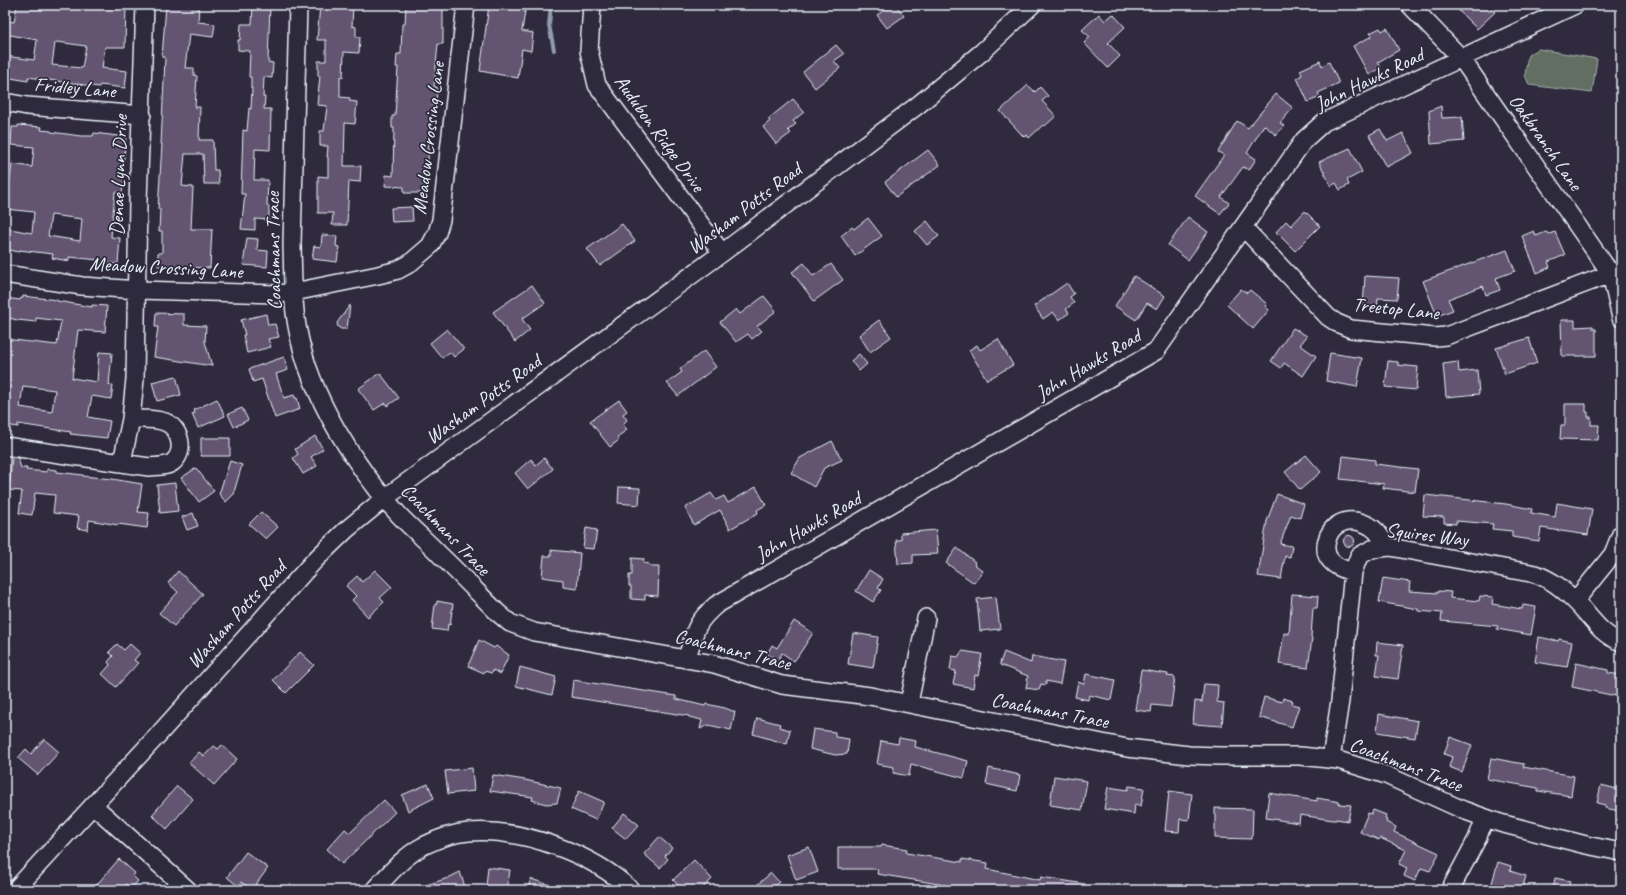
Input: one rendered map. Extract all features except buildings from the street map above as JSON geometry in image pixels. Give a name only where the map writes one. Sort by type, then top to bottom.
[{"type":"street","name":"Denae Lynn Drive","points":[[122,462],[131,419],[135,379],[138,290],[138,201],[146,5]]},
{"type":"street","name":"Coachmans Trace","points":[[298,5],[292,244],[297,331],[302,350],[320,399],[342,438],[385,498],[409,524],[498,613],[510,623],[534,632],[687,658],[730,668],[782,686],[870,696],[909,703],[1127,748],[1159,752],[1219,756],[1300,756],[1331,759],[1386,775],[1463,810],[1485,818],[1524,830],[1621,852]]},
{"type":"street","name":"Meadow Crossing Lane","points":[[5,274],[82,286],[138,290],[277,294],[294,292],[398,270],[409,264],[430,246],[437,233],[442,208],[466,5]]},
{"type":"street","name":"Audubon Ridge Drive","points":[[592,5],[589,51],[597,85],[722,253]]},
{"type":"street","name":"Washam Potts Road","points":[[15,890],[314,560],[346,530],[385,498],[722,253],[918,105],[982,52],[1032,5]]},
{"type":"street","name":"Oakbranch Lane","points":[[1410,5],[1461,58],[1616,272],[1621,318]]},
{"type":"street","name":"John Hawks Road","points":[[687,658],[696,626],[716,605],[1156,351],[1304,140],[1324,122],[1575,5]]},
{"type":"street","name":"Fridley Lane","points":[[5,102],[27,106],[142,115]]},
{"type":"street","name":"Treetop Lane","points":[[1243,227],[1328,317],[1351,329],[1435,337],[1446,336],[1616,272]]},
{"type":"street","points":[[5,446],[149,467],[167,465],[174,461],[179,453],[180,444],[175,430],[166,423],[155,420],[131,419]]},
{"type":"street","points":[[1353,572],[1336,566],[1330,561],[1326,553],[1327,540],[1331,531],[1339,523],[1352,521],[1364,523],[1374,528],[1380,535],[1385,547]]},
{"type":"street","points":[[1575,601],[1613,554],[1621,534]]},
{"type":"street","name":"Squires Way","points":[[1331,759],[1340,701],[1353,572],[1359,556],[1372,549],[1385,547],[1536,574],[1553,582],[1575,601],[1602,633],[1621,642]]},
{"type":"street","points":[[909,703],[926,618]]},
{"type":"street","points":[[93,805],[188,890]]},
{"type":"street","points":[[1450,890],[1477,839],[1485,818]]},
{"type":"street","points":[[374,890],[406,857],[424,846],[458,834],[492,832],[518,835],[561,848],[608,872],[631,890]]},
{"type":"green space","points":[[1539,49],[1597,59],[1592,93],[1529,85],[1525,75],[1528,55]]},
{"type":"waterway","points":[[551,5],[549,25],[554,50]]}]
